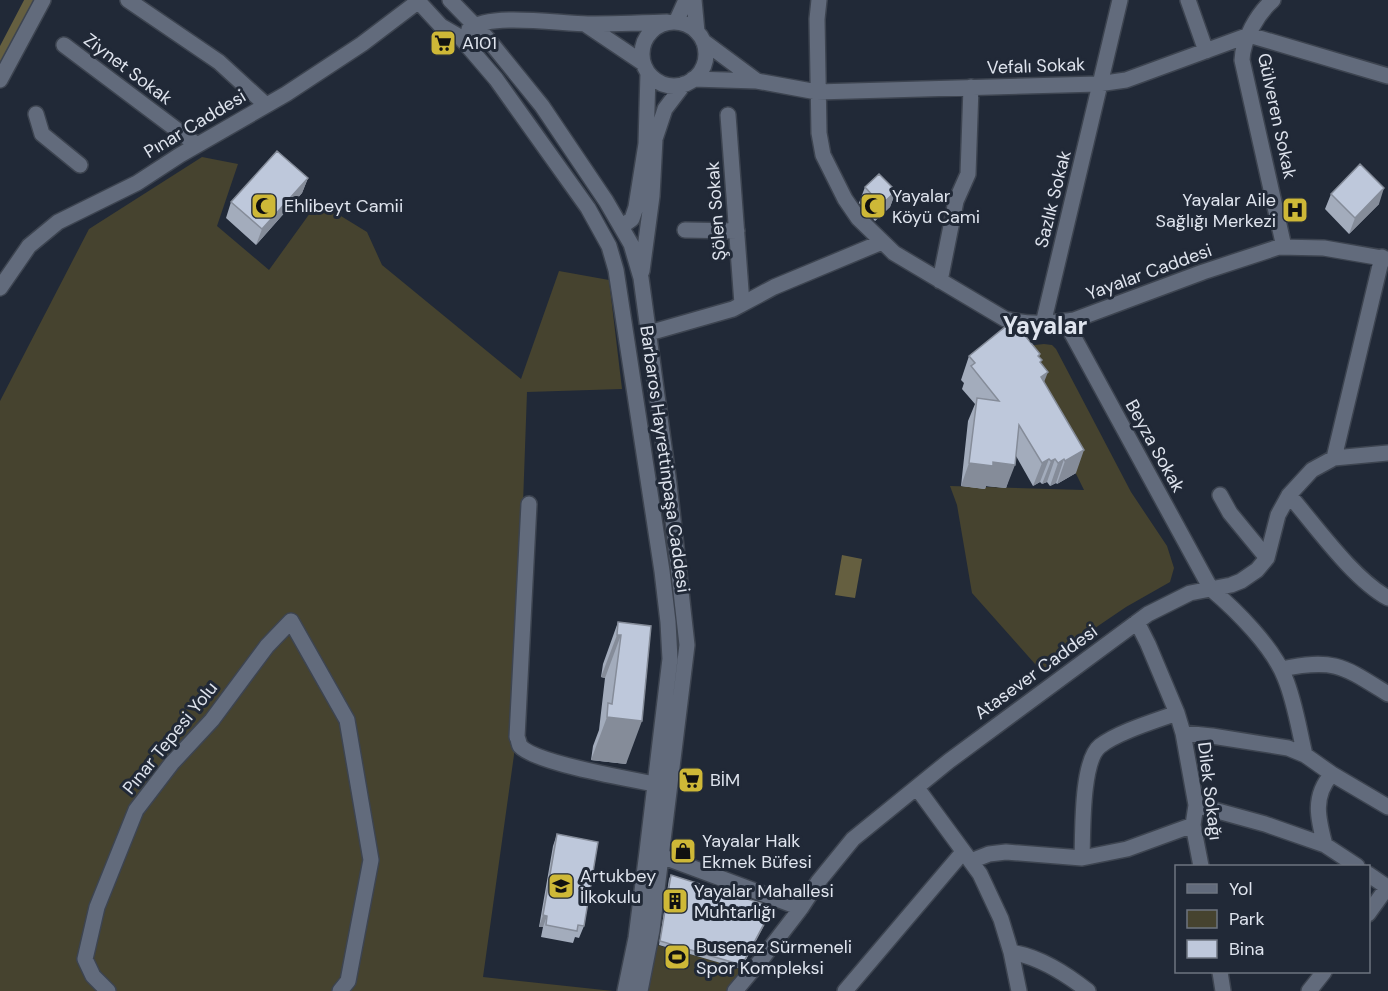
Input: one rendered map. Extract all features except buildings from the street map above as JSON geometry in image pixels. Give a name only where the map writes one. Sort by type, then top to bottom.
[{"type":"street","points":[[0,80],[43,0]]},
{"type":"street","points":[[128,0],[219,62],[266,105]]},
{"type":"street","name":"Pınar Caddesi","points":[[0,288],[29,246],[51,227],[72,214],[137,183],[266,105],[352,50],[419,0]]},
{"type":"street","name":"Barbaros Hayrettinpaşa Caddesi","points":[[419,0],[441,26],[460,37],[496,79],[588,208],[609,246],[616,270],[669,622],[670,659],[655,784],[652,930],[640,991]]},
{"type":"street","name":"Barbaros Hayrettinpaşa Caddesi","points":[[450,0],[503,56],[542,106],[606,201],[631,244],[641,278],[687,645],[654,854],[626,991]]},
{"type":"street","points":[[621,227],[632,219],[636,207],[646,144],[646,68],[642,53],[644,42],[657,26],[671,22],[686,0]]},
{"type":"street","points":[[641,278],[652,196],[655,139],[665,109],[700,72],[705,62],[706,52],[700,37],[694,0]]},
{"type":"street","name":"Yayalar Caddesi","points":[[819,0],[817,19],[819,133],[823,155],[845,199],[858,218],[894,253],[1005,319],[1025,324],[1065,321],[1092,314],[1224,265],[1284,247],[1324,248],[1385,258]]},
{"type":"street","name":"Sazlık Sokak","points":[[1043,324],[1120,0]]},
{"type":"street","points":[[1188,0],[1206,51]]},
{"type":"street","name":"Gülveren Sokak","points":[[1273,0],[1257,19],[1243,47],[1242,60],[1284,247]]},
{"type":"street","points":[[460,37],[475,25],[515,21],[585,24],[671,22],[688,25],[757,81]]},
{"type":"street","points":[[585,24],[646,68],[655,80],[674,86],[689,82]]},
{"type":"street","points":[[1249,35],[1388,76]]},
{"type":"street","name":"Vefalı Sokak","points":[[689,82],[757,81],[817,92],[1101,83],[1126,80],[1249,35]]},
{"type":"street","name":"Ziynet Sokak","points":[[64,45],[197,145]]},
{"type":"street","points":[[940,281],[956,201],[968,174],[971,87]]},
{"type":"street","points":[[36,114],[42,134],[80,165]]},
{"type":"street","name":"Şölen Sokak","points":[[728,115],[742,304]]},
{"type":"street","points":[[685,230],[737,231]]},
{"type":"street","points":[[649,333],[733,309],[774,287],[882,242]]},
{"type":"street","points":[[1335,459],[1385,258]]},
{"type":"street","name":"Beyza Sokak","points":[[1065,321],[1211,589],[1243,619],[1281,669],[1295,710],[1305,755]]},
{"type":"street","points":[[1266,558],[1278,514],[1289,495],[1312,470],[1335,459],[1388,453]]},
{"type":"street","points":[[1220,495],[1230,513],[1266,558]]},
{"type":"street","points":[[1289,495],[1360,577],[1376,591],[1388,597]]},
{"type":"street","points":[[529,504],[517,737],[520,745],[531,753],[602,775],[655,784]]},
{"type":"street","name":"Atasever Caddesi","points":[[735,991],[853,839],[949,761],[1137,622],[1167,603],[1190,593],[1241,581],[1257,570],[1266,558]]},
{"type":"street","name":"Pınar Tepesi Yolu","points":[[108,991],[93,976],[85,959],[97,907],[135,810],[172,763],[212,720],[267,646],[291,621],[347,720],[371,860],[348,981],[340,991]]},
{"type":"street","name":"Dilek Sokağı","points":[[1137,622],[1177,713],[1183,733],[1196,806],[1193,825],[1201,865]]},
{"type":"street","points":[[1281,669],[1329,663],[1348,669],[1388,694]]},
{"type":"street","points":[[1082,858],[1086,781],[1094,753],[1100,746],[1114,738],[1177,713]]},
{"type":"street","points":[[1183,733],[1273,745],[1305,755],[1388,807]]},
{"type":"street","points":[[1325,845],[1320,826],[1319,800],[1322,784],[1332,774]]},
{"type":"street","points":[[917,788],[980,874],[1001,920],[1011,952],[1019,991]]},
{"type":"street","points":[[1196,806],[1265,824],[1325,845],[1354,865]]},
{"type":"street","points":[[845,991],[967,856],[1006,852],[1082,858],[1127,849],[1193,825]]},
{"type":"street","points":[[654,854],[801,908]]},
{"type":"street","points":[[1370,875],[1387,886],[1370,911]]},
{"type":"street","points":[[1011,952],[1030,956],[1057,970],[1088,991]]},
{"type":"street","points":[[1220,973],[1223,991]]},
{"type":"street","points":[[1309,991],[1318,973]]},
{"type":"green space","points":[[202,157],[238,164],[217,226],[269,270],[318,202],[367,232],[382,265],[521,379],[559,271],[609,280],[622,389],[527,392],[514,755],[483,977],[613,991],[0,991],[0,401],[89,229]]},
{"type":"green space","points":[[1052,345],[1056,349],[1131,492],[1167,546],[1174,568],[1170,582],[1098,626],[1043,673],[972,593],[957,505],[950,486],[1084,490],[1040,401],[1026,346]]},
{"type":"green space","name":"Busenaz Sürmeneli Spor Kompleksi","points":[[657,945],[742,969],[727,991],[647,991]]},
{"type":"shaded area","points":[[842,555],[862,559],[855,598],[835,595]]},
{"type":"waterway","points":[[0,61],[32,0]]},
{"type":"place","name":"A101","points":[[443,43]]},
{"type":"place","name":"Ehlibeyt Camii","points":[[264,206]]},
{"type":"place","name":"Yayalar Köyü Cami","points":[[873,206]]},
{"type":"place","name":"Yayalar Aile Sağlığı Merkezi","points":[[1295,210]]},
{"type":"place","name":"BİM","points":[[691,780]]},
{"type":"place","name":"Yayalar Halk Ekmek Büfesi","points":[[683,851]]},
{"type":"place","name":"Artukbey İlkokulu","points":[[561,886]]},
{"type":"place","name":"Yayalar Mahallesi Muhtarlığı","points":[[675,901]]},
{"type":"place","name":"Busenaz Sürmeneli Spor Kompleksi","points":[[677,957]]},
{"type":"district","name":"Yayalar","points":[[1045,326]]}]
